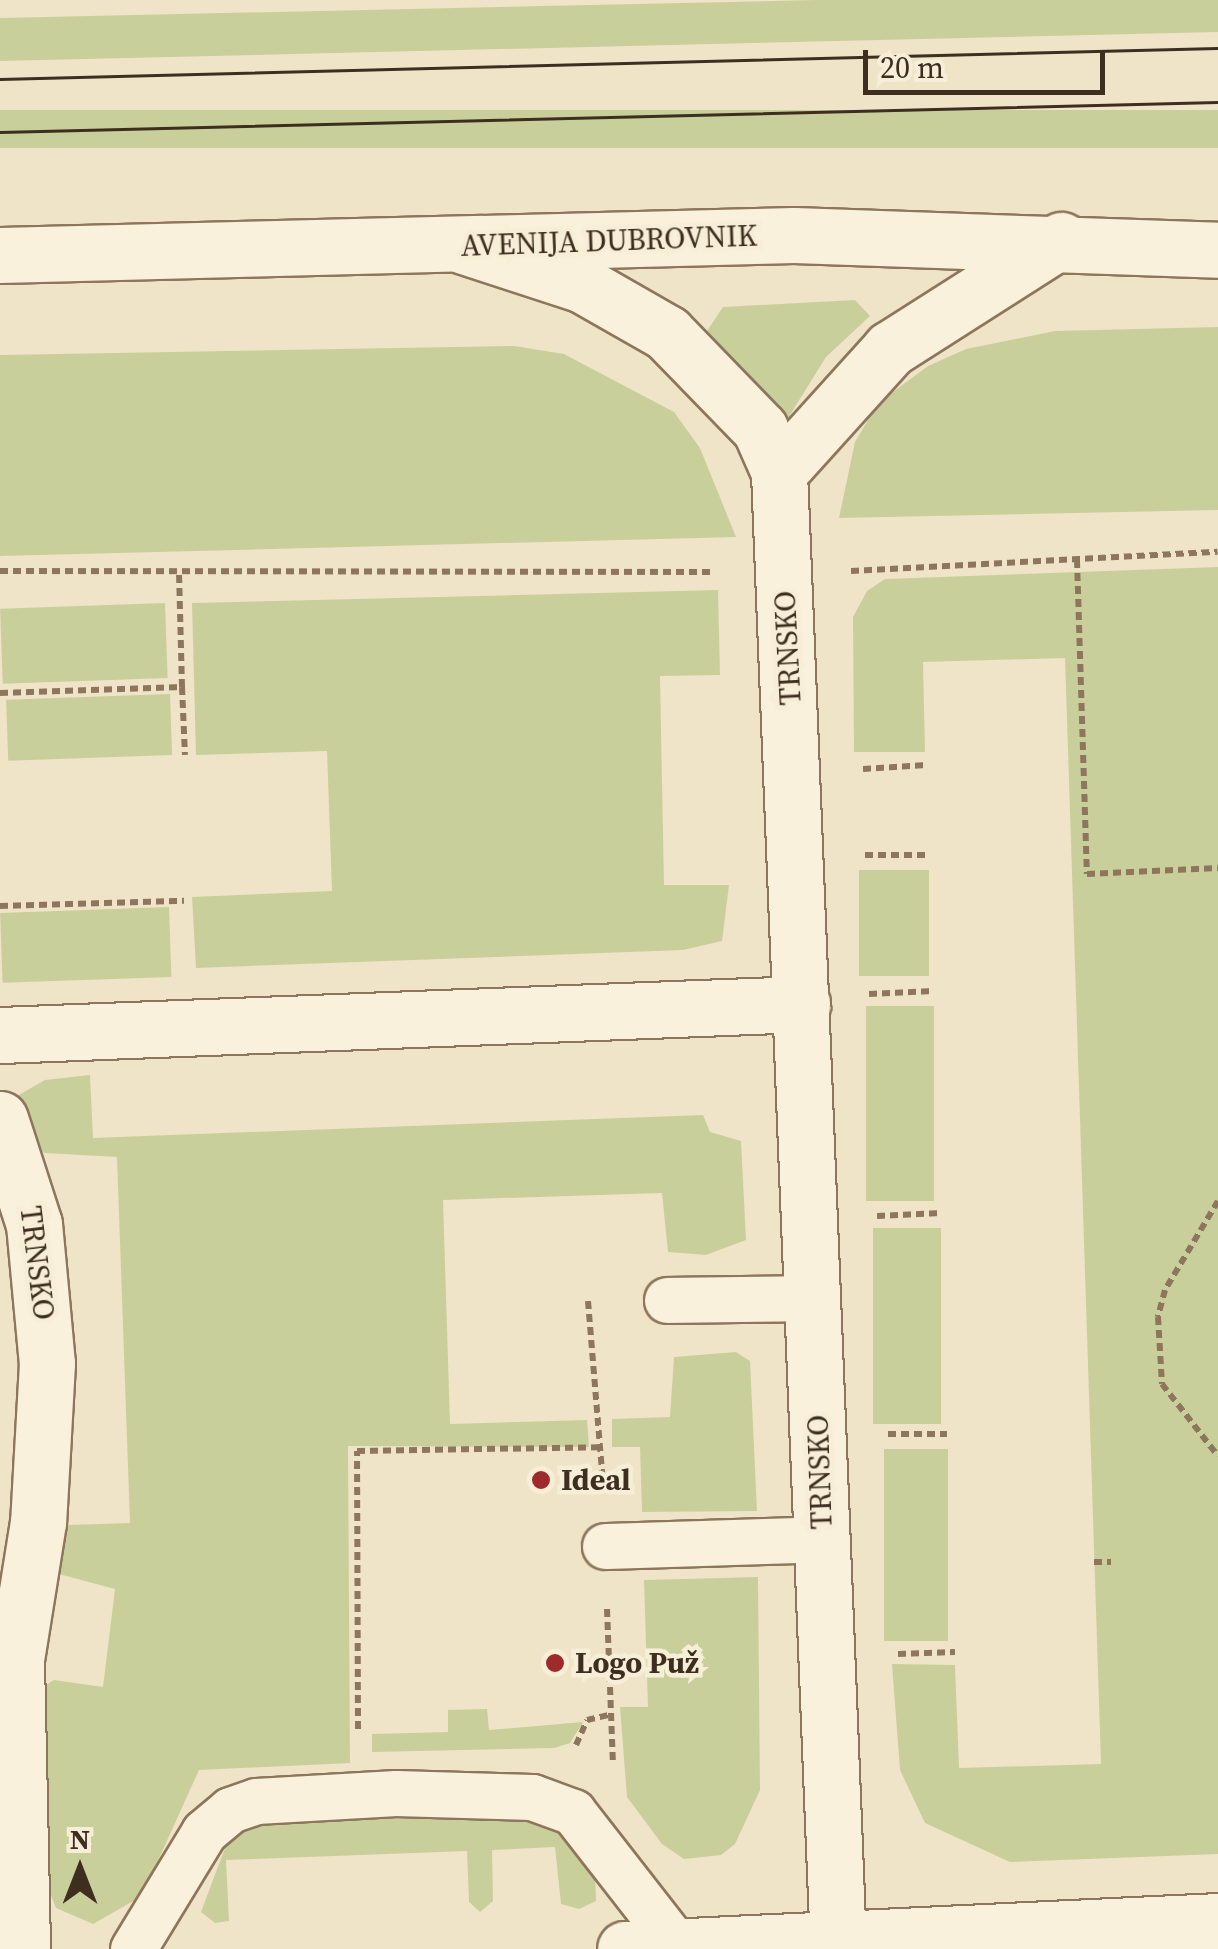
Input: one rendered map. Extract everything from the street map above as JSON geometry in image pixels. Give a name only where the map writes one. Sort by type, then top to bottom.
[{"type":"street","name":"AVENIJA DUBROVNIK","points":[[0,255],[794,235],[1061,240],[1218,250]]},
{"type":"street","points":[[780,472],[890,349],[1061,240]]},
{"type":"street","name":"TRNSKO","points":[[464,246],[583,285],[666,332],[760,429],[780,472],[828,1000],[814,1298],[838,1944]]},
{"type":"street","points":[[0,1035],[828,1000]]},
{"type":"street","name":"TRNSKO","points":[[0,1119],[34,1224],[47,1363],[38,1522],[16,1660],[22,1949]]},
{"type":"street","points":[[652,1948],[838,1944],[1218,1921]]},
{"type":"lane","points":[[666,1300],[814,1298]]},
{"type":"lane","points":[[605,1546],[822,1540]]},
{"type":"lane","points":[[133,1949],[204,1832],[230,1810],[256,1801],[396,1793],[532,1797],[573,1812],[652,1948]]},
{"type":"path","points":[[834,572],[1218,552]]},
{"type":"path","points":[[1077,560],[1086,874],[1218,868]]},
{"type":"path","points":[[0,570],[720,572]]},
{"type":"path","points":[[180,570],[185,755]]},
{"type":"path","points":[[0,692],[182,688]]},
{"type":"path","points":[[843,770],[926,764]]},
{"type":"path","points":[[1071,851],[1086,851]]},
{"type":"path","points":[[847,855],[929,855]]},
{"type":"path","points":[[0,906],[184,902]]},
{"type":"path","points":[[828,1000],[933,991]]},
{"type":"path","points":[[1218,1201],[1165,1290],[1158,1317],[1162,1384],[1218,1456]]},
{"type":"path","points":[[862,1217],[940,1213]]},
{"type":"path","points":[[871,1434],[947,1434]]},
{"type":"path","points":[[358,1741],[357,1452],[601,1447]]},
{"type":"path","points":[[1094,1562],[1111,1562]]},
{"type":"path","points":[[882,1654],[955,1652]]},
{"type":"path","points":[[565,1754],[582,1740],[587,1720],[612,1714]]},
{"type":"green space","points":[[815,0],[1218,0],[1218,32],[0,61],[0,18]]},
{"type":"green space","points":[[0,110],[1218,110],[1218,148],[0,148]]},
{"type":"green space","points":[[855,300],[870,316],[826,357],[785,423],[707,331],[723,307]]},
{"type":"green space","points":[[1218,327],[1218,510],[839,518],[855,442],[878,403],[928,366],[966,349],[1055,331]]},
{"type":"green space","points":[[514,346],[564,354],[674,412],[700,448],[736,537],[0,556],[0,355]]},
{"type":"green space","points":[[1218,567],[1218,1854],[1010,1862],[925,1823],[900,1770],[892,1664],[955,1665],[959,1768],[1101,1764],[1065,658],[923,662],[925,752],[854,752],[853,617],[867,591],[885,579]]},
{"type":"green space","points":[[718,590],[720,675],[660,676],[664,885],[729,885],[722,941],[683,950],[196,968],[192,897],[332,891],[327,751],[196,755],[192,603]]},
{"type":"green space","points":[[165,603],[168,678],[3,684],[0,609]]},
{"type":"green space","points":[[170,694],[172,755],[8,761],[6,700]]},
{"type":"green space","points":[[859,870],[929,870],[929,976],[859,976]]},
{"type":"green space","points":[[169,907],[171,977],[3,983],[0,913]]},
{"type":"green space","points":[[866,1006],[934,1006],[934,1201],[866,1201]]},
{"type":"green space","points":[[90,1075],[93,1138],[703,1115],[710,1132],[741,1141],[746,1240],[706,1255],[668,1252],[662,1193],[443,1200],[450,1424],[587,1420],[589,1447],[348,1446],[350,1763],[199,1770],[142,1896],[93,1924],[56,1908],[48,1888],[38,1690],[54,1680],[103,1687],[115,1589],[55,1573],[56,1541],[67,1525],[130,1523],[117,1157],[44,1153],[18,1125],[17,1096],[45,1080]]},
{"type":"green space","points":[[873,1228],[941,1228],[941,1424],[873,1424]]},
{"type":"green space","points":[[736,1352],[750,1361],[757,1511],[642,1512],[640,1447],[612,1447],[612,1419],[670,1417],[674,1357]]},
{"type":"green space","points":[[884,1449],[948,1449],[948,1641],[884,1641]]},
{"type":"green space","points":[[758,1577],[760,1790],[735,1844],[721,1855],[684,1859],[662,1844],[627,1797],[620,1707],[648,1707],[644,1580]]},
{"type":"green space","points":[[487,1709],[489,1730],[583,1722],[570,1743],[554,1748],[372,1752],[372,1734],[448,1732],[448,1710]]},
{"type":"green space","points":[[478,1812],[545,1813],[595,1874],[596,1901],[579,1909],[561,1904],[555,1847],[492,1850],[493,1901],[480,1912],[469,1902],[467,1851],[226,1860],[229,1921],[215,1923],[201,1912],[234,1824]]},
{"type":"tram line","points":[[0,79],[1218,48]]},
{"type":"tram line","points":[[0,132],[1218,102]]},
{"type":"place","name":"Ideal","points":[[541,1480]]},
{"type":"place","name":"Logo Puž","points":[[555,1663]]}]
